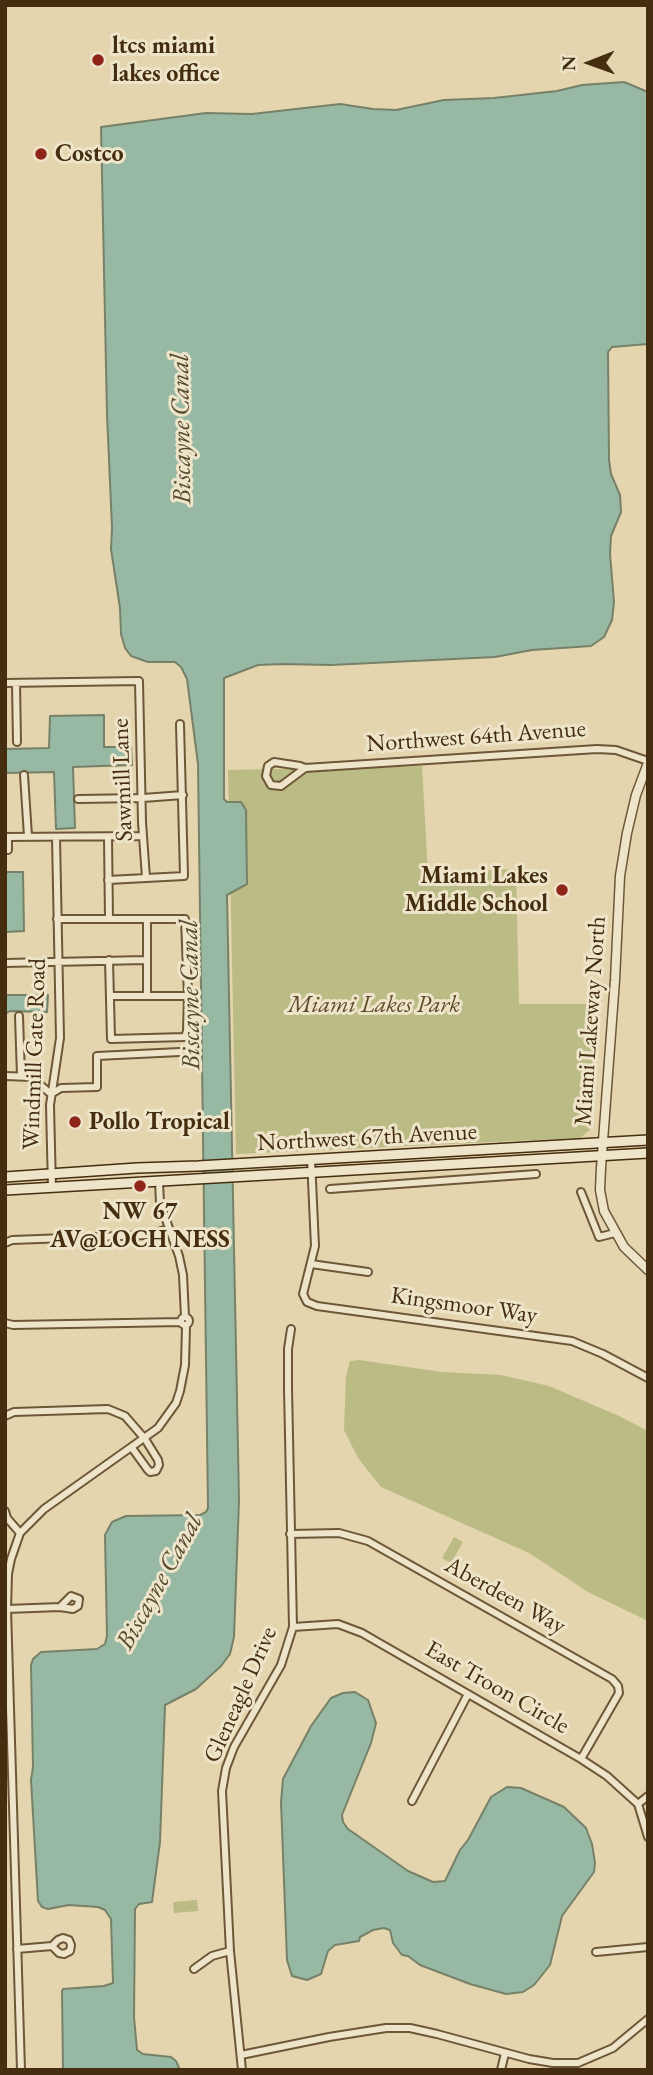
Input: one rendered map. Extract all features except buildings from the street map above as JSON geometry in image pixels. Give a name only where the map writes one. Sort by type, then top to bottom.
[{"type":"main road","name":"Northwest 67th Avenue","points":[[5,1177],[648,1140]]},
{"type":"main road","points":[[456,1152],[457,1165]]},
{"type":"main road","name":"Northwest 67th Avenue","points":[[5,1191],[648,1153]]},
{"type":"main road","points":[[137,1168],[159,1182],[161,1177],[179,1167]]},
{"type":"street","name":"Sawmill Lane","points":[[16,683],[139,681],[146,878]]},
{"type":"street","points":[[5,683],[16,683],[18,742]]},
{"type":"street","points":[[108,880],[184,876],[180,724]]},
{"type":"street","name":"Northwest 64th Avenue","points":[[304,768],[281,786],[271,785],[266,776],[268,766],[274,762],[304,768],[597,749],[616,750],[648,762]]},
{"type":"street","name":"Miami Lakeway North","points":[[648,762],[631,817],[620,876],[600,1190],[604,1211],[615,1233],[624,1247],[648,1270]]},
{"type":"street","points":[[24,775],[28,836]]},
{"type":"street","points":[[78,799],[183,795]]},
{"type":"street","points":[[8,850],[7,837],[143,836]]},
{"type":"street","name":"Windmill Gate Road","points":[[52,1188],[50,1105],[60,1038],[56,837]]},
{"type":"street","points":[[108,837],[109,919]]},
{"type":"street","points":[[57,919],[185,919],[188,996],[185,1037],[111,1039],[109,960]]},
{"type":"street","points":[[147,919],[147,996]]},
{"type":"street","points":[[5,963],[146,960]]},
{"type":"street","points":[[110,996],[188,996]]},
{"type":"street","points":[[19,1016],[21,1076]]},
{"type":"street","points":[[5,1076],[31,1077],[51,1094],[69,1086],[97,1087],[97,1056],[180,1052]]},
{"type":"street","name":"Kingsmoor Way","points":[[311,1159],[315,1246],[303,1294],[307,1301],[317,1306],[572,1341],[648,1378]]},
{"type":"street","points":[[330,1189],[536,1174]]},
{"type":"street","points":[[21,2070],[8,1574],[20,1533],[44,1509],[158,1428],[169,1414],[180,1391],[185,1365],[183,1275],[160,1203],[159,1182]]},
{"type":"street","points":[[581,1192],[599,1237],[615,1233]]},
{"type":"street","points":[[5,1243],[12,1240],[148,1235],[168,1228]]},
{"type":"street","name":"Kingsmoor Way","points":[[311,1264],[368,1272]]},
{"type":"street","points":[[5,1323],[184,1321]]},
{"type":"street","name":"Gleneagle Drive","points":[[242,2070],[230,1951],[222,1791],[226,1768],[234,1747],[281,1665],[293,1627],[288,1388],[291,1329]]},
{"type":"street","points":[[5,1416],[14,1412],[108,1409],[125,1416],[145,1439],[158,1460],[156,1471],[148,1470],[132,1448]]},
{"type":"street","points":[[5,1511],[7,1518],[20,1533]]},
{"type":"street","name":"Aberdeen Way","points":[[290,1534],[339,1533],[368,1542],[612,1679],[618,1686],[619,1693],[581,1759]]},
{"type":"street","points":[[7,1609],[60,1607]]},
{"type":"street","name":"East Troon Circle","points":[[293,1627],[338,1624],[362,1633],[581,1759],[615,1783],[638,1804]]},
{"type":"street","points":[[412,1801],[468,1694]]},
{"type":"street","points":[[648,1796],[638,1804],[648,1837]]},
{"type":"street","points":[[17,1949],[52,1947]]},
{"type":"street","points":[[596,1952],[648,1947]]},
{"type":"street","points":[[194,1969],[212,1956],[230,1951]]},
{"type":"street","points":[[241,2055],[329,2037],[386,2028],[410,2028],[505,2053],[553,2063],[578,2063],[613,2048],[648,2019]]},
{"type":"street","points":[[501,2070],[505,2053]]},
{"type":"green space","name":"Miami Lakes Park","points":[[422,766],[428,873],[516,869],[519,1004],[600,1004],[591,1129],[580,1138],[236,1154],[228,770]]},
{"type":"green space","points":[[350,1361],[442,1372],[501,1375],[549,1386],[648,1431],[648,1621],[588,1592],[529,1553],[381,1487],[358,1458],[344,1430],[346,1376]]},
{"type":"green space","points":[[454,1537],[463,1542],[451,1563],[442,1558]]},
{"type":"green space","points":[[197,1900],[198,1911],[174,1913],[173,1902]]},
{"type":"water","name":"Biscayne Canal","points":[[624,82],[648,92],[648,344],[612,347],[608,352],[609,460],[611,474],[620,495],[621,512],[611,536],[614,602],[612,620],[604,637],[591,646],[532,650],[495,657],[331,665],[258,665],[224,678],[224,799],[227,802],[241,802],[246,810],[247,884],[227,895],[239,1500],[234,1637],[230,1654],[221,1666],[196,1689],[165,1705],[160,1842],[152,1902],[139,1904],[135,1909],[134,2017],[137,2050],[143,2054],[171,2057],[180,2070],[63,2070],[62,1991],[113,1983],[111,1919],[105,1910],[98,1907],[69,1905],[48,1909],[42,1907],[38,1901],[31,1780],[31,1665],[41,1652],[97,1649],[105,1644],[105,1535],[112,1522],[126,1516],[200,1515],[208,1508],[198,764],[187,679],[181,667],[175,662],[148,662],[131,656],[125,648],[121,634],[111,549],[101,127],[206,113],[252,114],[340,104],[396,110],[444,100],[494,98],[557,91],[582,85]]},
{"type":"water","points":[[104,715],[104,747],[131,747],[132,765],[73,767],[75,828],[56,829],[54,772],[5,773],[5,749],[49,748],[50,716]]},
{"type":"water","points":[[5,872],[23,872],[24,931],[5,932]]},
{"type":"water","points":[[5,995],[48,995],[47,1012],[10,1011],[5,1014]]},
{"type":"water","points":[[355,1692],[368,1700],[376,1723],[371,1743],[342,1815],[343,1822],[348,1829],[408,1871],[433,1882],[445,1881],[491,1797],[507,1787],[521,1788],[564,1807],[586,1828],[592,1844],[594,1872],[562,1916],[550,1965],[534,1985],[523,1992],[506,1994],[420,1965],[402,1955],[393,1943],[390,1930],[384,1928],[373,1930],[360,1937],[359,1941],[335,1945],[328,1951],[321,1974],[307,1980],[292,1976],[287,1960],[281,1802],[283,1779],[311,1726],[331,1698]]},
{"type":"place","name":"ltcs miami lakes office","points":[[98,60]]},
{"type":"place","name":"Costco","points":[[41,154]]},
{"type":"place","name":"Miami Lakes Middle School","points":[[562,890]]},
{"type":"place","name":"Pollo Tropical","points":[[75,1122]]},
{"type":"place","name":"NW 67 AV@LOCH NESS","points":[[140,1186]]}]
